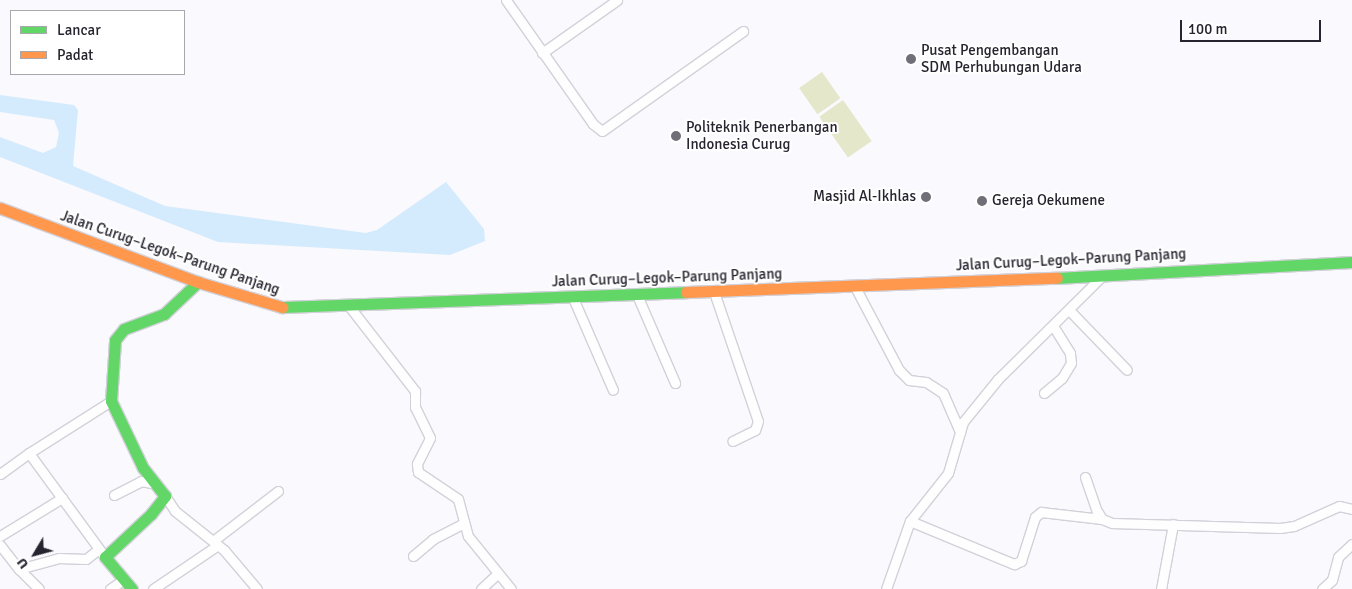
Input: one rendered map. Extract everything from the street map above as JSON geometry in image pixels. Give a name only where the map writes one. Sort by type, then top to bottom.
[{"type":"main road","name":"Jalan Curug–Legok–Parung Panjang","points":[[0,208],[198,282],[278,307],[573,298],[1102,276],[1352,262]]},
{"type":"main road","points":[[132,589],[102,553],[165,496],[143,468],[111,401],[115,340],[119,334],[136,323],[164,314],[198,282]]},
{"type":"street","points":[[506,0],[593,124],[602,131],[743,31]]},
{"type":"street","points":[[542,53],[617,0]]},
{"type":"street","points":[[886,589],[910,521],[948,473],[963,422],[998,378],[1054,327],[1102,276]]},
{"type":"street","points":[[854,285],[899,370],[909,380],[926,382],[943,393],[960,432]]},
{"type":"street","points":[[714,292],[758,421],[755,430],[732,441]]},
{"type":"street","points":[[637,295],[675,383]]},
{"type":"street","points":[[573,298],[613,390]]},
{"type":"street","points":[[349,306],[416,391],[415,406],[430,438],[417,468],[423,476],[458,499],[468,536],[511,589]]},
{"type":"street","points":[[1069,310],[1127,370]]},
{"type":"street","points":[[1044,393],[1062,378],[1071,363],[1070,353],[1054,327]]},
{"type":"street","points":[[0,474],[29,453],[111,401]]},
{"type":"street","points":[[19,569],[50,559],[86,559],[102,553],[29,453]]},
{"type":"street","points":[[1085,477],[1090,496],[1102,519]]},
{"type":"street","points":[[114,495],[141,481],[157,484]]},
{"type":"street","points":[[153,589],[215,543],[278,491]]},
{"type":"street","points":[[165,496],[175,511],[215,543],[257,589]]},
{"type":"street","points":[[0,536],[62,498]]},
{"type":"street","points":[[910,521],[1014,564],[1021,560],[1036,517],[1041,512],[1102,519],[1112,523],[1280,528],[1294,526],[1339,506],[1352,509]]},
{"type":"street","points":[[413,556],[447,530],[464,523]]},
{"type":"street","points":[[1161,589],[1173,524]]},
{"type":"street","points":[[1322,589],[1332,580],[1338,557],[1352,544]]},
{"type":"street","points":[[0,545],[19,569],[39,589]]},
{"type":"street","points":[[481,589],[498,573]]},
{"type":"street","points":[[110,589],[123,580]]},
{"type":"green space","points":[[822,72],[840,98],[817,114],[799,88]]},
{"type":"green space","points":[[843,100],[872,141],[848,158],[819,117]]},
{"type":"water","points":[[0,95],[74,105],[78,110],[73,166],[165,206],[366,233],[377,230],[446,182],[484,229],[485,241],[450,255],[218,242],[0,157],[0,137],[43,153],[56,147],[59,133],[54,120],[0,112]]},
{"type":"traffic: fast","points":[[1057,278],[1352,262]]},
{"type":"traffic: fast","points":[[132,589],[105,557],[151,514],[165,496],[143,468],[111,401],[115,340],[124,329],[164,314],[198,282]]},
{"type":"traffic: fast","points":[[282,307],[686,292]]},
{"type":"traffic: slow","points":[[0,208],[198,282],[282,307]]},
{"type":"traffic: slow","points":[[686,292],[1057,278]]},
{"type":"place","name":"Pusat Pengembangan SDM Perhubungan Udara","points":[[911,59]]},
{"type":"place","name":"Politeknik Penerbangan Indonesia Curug","points":[[676,136]]},
{"type":"place","name":"Masjid Al-Ikhlas","points":[[926,197]]},
{"type":"place","name":"Gereja Oekumene","points":[[982,201]]}]
